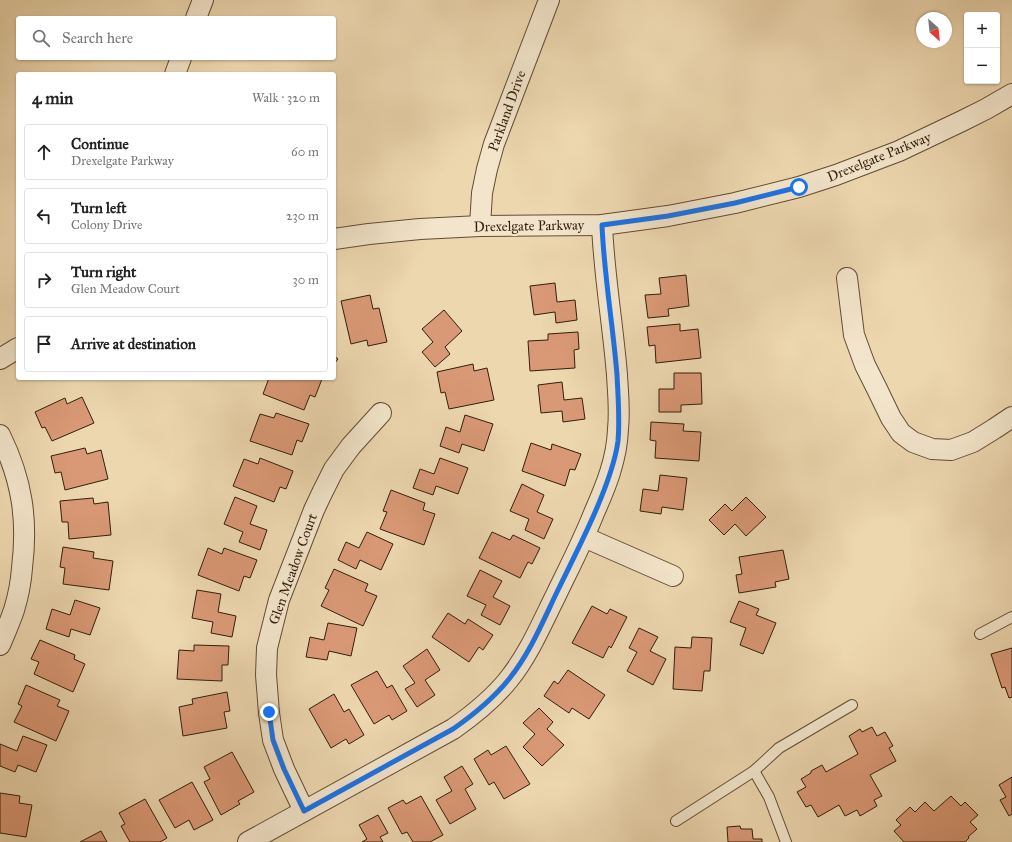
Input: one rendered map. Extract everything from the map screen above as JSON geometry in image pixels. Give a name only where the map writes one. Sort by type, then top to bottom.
[{"type":"street","points":[[197,16],[203,0]]},
{"type":"street","name":"Parkland Drive","points":[[480,226],[482,193],[486,169],[494,144],[549,0]]},
{"type":"street","points":[[176,72],[180,60]]},
{"type":"street","name":"Drexelgate Parkway","points":[[336,239],[413,230],[480,226],[602,225],[668,216],[735,203],[799,187],[836,175],[899,151],[962,121],[1012,94]]},
{"type":"street","points":[[248,842],[453,729],[473,715],[488,701],[509,679],[525,656],[584,537],[605,489],[617,443],[619,400],[602,225]]},
{"type":"street","points":[[847,278],[854,335],[876,389],[891,418],[901,433],[913,442],[932,448],[951,450],[973,442],[1012,417]]},
{"type":"street","points":[[0,359],[16,349]]},
{"type":"street","name":"Glen Meadow Court","points":[[304,811],[284,769],[273,740],[266,674],[267,648],[279,600],[322,493],[334,469],[350,446],[382,413]]},
{"type":"street","points":[[0,434],[13,466],[21,492],[25,532],[24,555],[20,584],[14,610],[0,644]]},
{"type":"street","points":[[584,537],[673,576]]},
{"type":"lane","points":[[980,634],[1012,617]]},
{"type":"lane","points":[[676,821],[754,771],[779,748],[852,705]]},
{"type":"lane","points":[[754,771],[769,797],[786,842]]},
{"type":"building","points":[[686,275],[689,306],[668,309],[669,316],[648,318],[645,295],[661,294],[659,278]]},
{"type":"building","points":[[555,283],[557,302],[575,300],[577,320],[556,323],[555,312],[534,315],[530,286]]},
{"type":"building","points":[[370,295],[373,309],[379,308],[387,342],[368,346],[367,340],[351,344],[341,301]]},
{"type":"building","points":[[444,310],[462,331],[445,347],[450,354],[435,367],[422,352],[433,342],[422,329]]},
{"type":"building","points":[[680,324],[680,331],[698,329],[701,358],[656,363],[655,345],[649,346],[647,327]]},
{"type":"building","points":[[578,332],[579,349],[574,350],[575,368],[530,371],[528,341],[548,340],[548,334]]},
{"type":"building","points":[[473,364],[474,371],[487,368],[494,400],[449,409],[445,392],[441,393],[437,372]]},
{"type":"building","points":[[674,373],[701,373],[702,404],[681,405],[681,412],[659,412],[659,389],[674,389]]},
{"type":"building","points":[[268,380],[322,380],[315,397],[310,395],[304,410],[263,394]]},
{"type":"building","points":[[562,382],[564,400],[582,398],[585,419],[563,422],[562,411],[541,413],[538,385]]},
{"type":"building","points":[[82,397],[94,423],[52,441],[45,427],[42,428],[35,412],[65,398],[67,404]]},
{"type":"building","points":[[276,413],[309,424],[302,442],[297,440],[292,455],[250,441],[260,414],[274,418]]},
{"type":"building","points":[[465,415],[493,424],[484,451],[462,444],[459,453],[440,446],[446,427],[460,432]]},
{"type":"building","points":[[651,422],[684,424],[683,431],[701,432],[699,461],[655,458],[656,441],[650,440]]},
{"type":"building","points":[[531,443],[551,450],[552,444],[581,454],[575,470],[570,469],[565,486],[522,471]]},
{"type":"building","points":[[85,448],[87,454],[101,450],[108,479],[65,490],[61,472],[55,473],[51,456]]},
{"type":"building","points":[[260,458],[293,471],[286,489],[280,487],[274,502],[233,486],[244,459],[258,464]]},
{"type":"building","points":[[440,458],[468,468],[458,494],[436,486],[433,495],[413,488],[420,469],[434,474]]},
{"type":"building","points":[[660,475],[687,478],[683,510],[662,507],[661,514],[640,511],[643,489],[658,491]]},
{"type":"building","points":[[522,484],[544,495],[537,512],[553,519],[544,539],[525,530],[529,519],[510,511]]},
{"type":"building","points":[[391,490],[425,503],[423,510],[435,514],[424,545],[380,529],[387,512],[383,511]]},
{"type":"building","points":[[235,497],[257,506],[250,524],[267,530],[260,550],[239,542],[243,532],[224,524]]},
{"type":"building","points":[[746,497],[766,517],[746,536],[735,524],[724,535],[709,520],[725,504],[732,511]]},
{"type":"building","points":[[93,498],[94,504],[108,502],[111,535],[69,539],[68,522],[62,522],[60,501]]},
{"type":"building","points":[[367,532],[393,544],[381,570],[360,560],[356,569],[338,560],[346,542],[359,548]]},
{"type":"building","points":[[492,532],[510,540],[513,535],[540,548],[532,564],[528,562],[520,578],[479,558]]},
{"type":"building","points":[[63,547],[94,552],[93,558],[113,561],[109,590],[63,584],[65,568],[60,567]]},
{"type":"building","points":[[208,548],[222,554],[224,548],[257,560],[250,578],[244,576],[239,591],[198,575]]},
{"type":"building","points":[[783,550],[789,579],[775,582],[776,587],[739,593],[736,575],[742,574],[739,557]]},
{"type":"building","points":[[334,569],[368,584],[365,591],[377,596],[363,626],[321,606],[329,590],[325,588]]},
{"type":"building","points":[[480,570],[502,581],[493,597],[510,606],[500,625],[481,615],[486,605],[467,596]]},
{"type":"building","points":[[197,590],[221,594],[218,612],[236,616],[232,637],[211,633],[213,622],[192,618]]},
{"type":"building","points":[[75,600],[100,608],[90,635],[71,629],[69,637],[46,629],[52,609],[70,615]]},
{"type":"building","points":[[739,601],[759,609],[756,615],[776,623],[763,654],[740,645],[746,628],[730,622]]},
{"type":"building","points":[[592,606],[607,614],[610,609],[627,617],[611,648],[609,646],[603,658],[572,643]]},
{"type":"building","points":[[448,613],[465,624],[468,619],[493,635],[483,650],[479,647],[469,662],[432,637]]},
{"type":"building","points":[[328,623],[357,628],[351,656],[329,651],[327,660],[306,657],[310,637],[324,640]]},
{"type":"building","points":[[639,628],[658,637],[650,651],[666,659],[653,685],[627,671],[637,652],[629,648]]},
{"type":"building","points":[[692,637],[712,638],[710,671],[704,671],[702,691],[673,689],[675,647],[691,648]]},
{"type":"building","points":[[40,640],[75,655],[74,659],[85,664],[73,692],[34,674],[39,662],[31,659]]},
{"type":"building","points":[[194,645],[229,646],[228,665],[222,665],[222,681],[177,679],[179,650],[194,651]]},
{"type":"building","points":[[1012,648],[1012,697],[1009,698],[1005,687],[1002,688],[991,654]]},
{"type":"building","points":[[427,649],[440,670],[425,680],[435,695],[417,707],[405,689],[415,683],[403,666]]},
{"type":"building","points":[[568,670],[605,695],[589,719],[572,708],[569,713],[544,696],[554,681],[558,684]]},
{"type":"building","points":[[377,671],[387,688],[392,685],[407,711],[392,720],[389,715],[374,724],[351,685]]},
{"type":"building","points":[[26,685],[60,700],[57,706],[69,711],[56,741],[14,722],[22,706],[18,704]]},
{"type":"building","points":[[227,692],[230,711],[224,712],[227,728],[183,736],[179,707],[193,704],[192,699]]},
{"type":"building","points":[[334,694],[344,712],[349,709],[364,735],[349,744],[346,739],[331,748],[309,709]]},
{"type":"building","points":[[539,708],[553,722],[547,729],[564,745],[542,766],[523,747],[535,734],[523,723]]},
{"type":"building","points":[[872,727],[877,736],[885,732],[893,746],[889,748],[896,761],[870,775],[882,796],[874,800],[877,806],[860,816],[857,810],[845,816],[839,805],[818,817],[811,805],[806,807],[797,792],[806,787],[801,779],[822,765],[826,772],[858,754],[849,736],[860,729],[862,732]]},
{"type":"building","points":[[23,736],[47,745],[36,772],[18,765],[15,772],[0,766],[0,744],[17,751]]},
{"type":"building","points":[[506,746],[530,784],[504,799],[494,782],[489,785],[474,759],[488,750],[491,755]]},
{"type":"building","points":[[232,752],[254,792],[238,801],[240,804],[221,815],[204,782],[210,779],[204,767]]},
{"type":"building","points":[[462,766],[473,784],[465,789],[476,809],[450,824],[436,800],[452,791],[444,777]]},
{"type":"building","points":[[1012,777],[1012,814],[1009,816],[1000,800],[1006,797],[999,785]]},
{"type":"building","points":[[192,782],[213,820],[194,830],[189,820],[175,828],[159,800]]},
{"type":"building","points":[[0,793],[20,796],[19,803],[32,805],[26,837],[0,833]]},
{"type":"building","points":[[421,796],[443,835],[430,842],[413,842],[407,832],[402,834],[388,808],[403,800],[406,804]]},
{"type":"building","points":[[951,796],[961,806],[965,802],[978,815],[970,822],[977,829],[965,842],[904,842],[894,831],[901,825],[896,820],[910,807],[915,812],[925,802],[934,811]]},
{"type":"building","points":[[145,799],[167,838],[160,842],[130,842],[121,826],[125,824],[119,813]]},
{"type":"building","points":[[378,815],[388,833],[380,837],[383,842],[362,842],[367,839],[359,825]]},
{"type":"building","points":[[740,826],[741,829],[752,829],[753,839],[762,839],[762,842],[728,842],[727,827]]},
{"type":"building","points":[[101,831],[107,842],[80,842]]},
{"type":"route","points":[[269,712],[273,740],[284,769],[304,811],[453,729],[473,715],[488,701],[509,679],[525,656],[584,537],[605,489],[612,464],[617,443],[619,400],[602,225],[668,216],[735,203],[799,187]]}]
